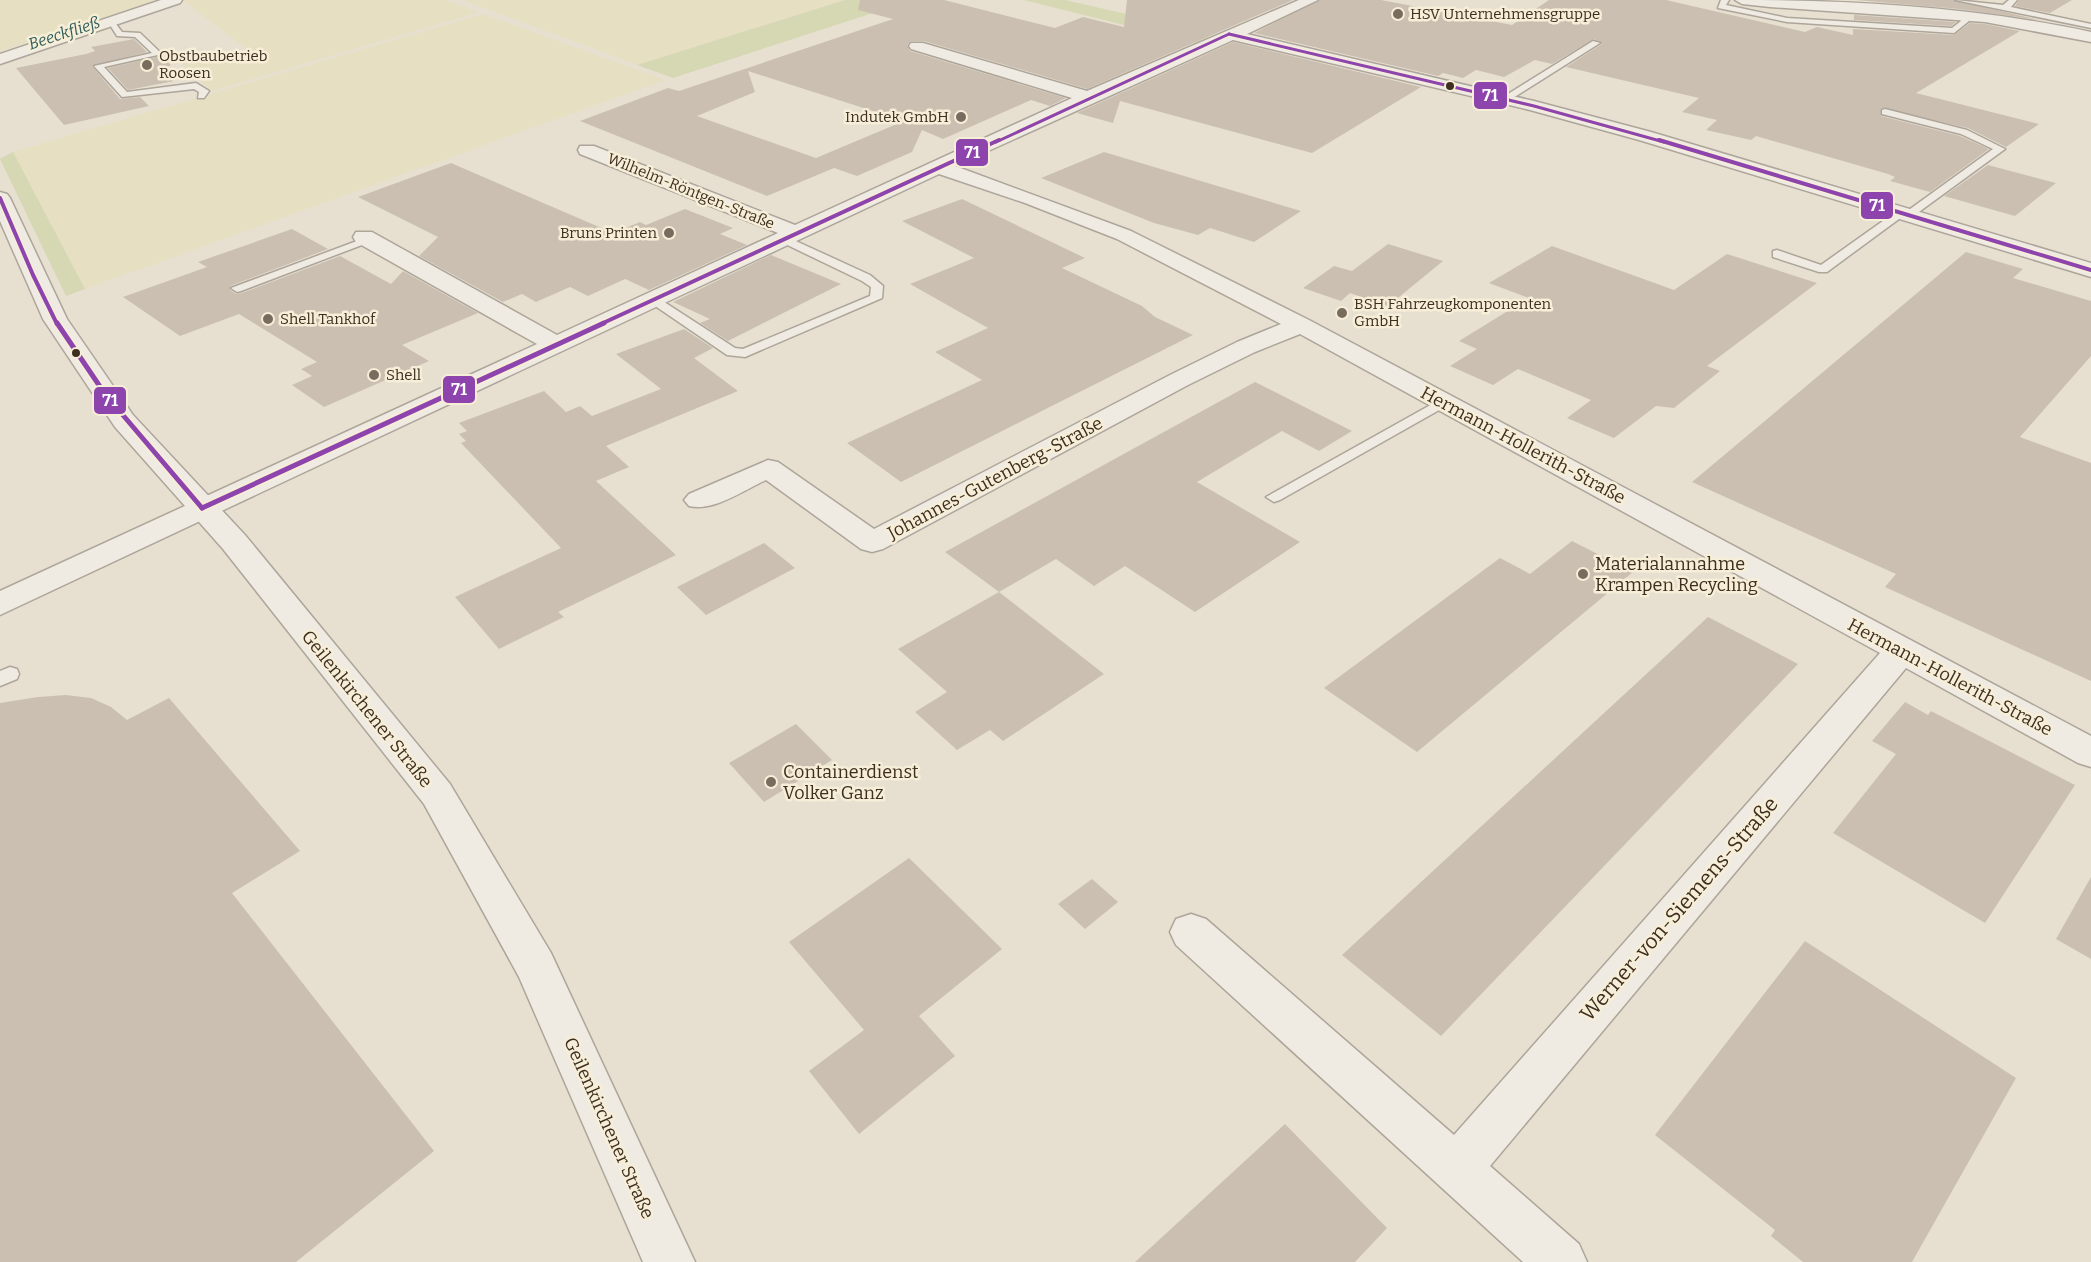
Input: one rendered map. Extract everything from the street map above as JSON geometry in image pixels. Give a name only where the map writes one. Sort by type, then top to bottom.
[{"type":"street","points":[[0,60],[175,0]]},
{"type":"street","name":"Wilhelm-Röntgen-Straße","points":[[0,604],[651,299],[941,168],[1088,97],[1311,0]]},
{"type":"street","points":[[1742,0],[1801,7],[1960,8],[2028,24],[2090,33]]},
{"type":"street","points":[[1229,34],[1505,99],[1645,136],[2091,270]]},
{"type":"street","points":[[917,46],[1088,97]]},
{"type":"street","name":"Wilhelm-Röntgen-Straße","points":[[586,150],[789,236]]},
{"type":"street","name":"Hermann-Hollerith-Straße","points":[[941,168],[1032,199],[1124,235],[1301,325],[2091,753]]},
{"type":"street","name":"Geilenkirchener Straße","points":[[0,198],[55,319],[124,421],[234,542],[437,794],[536,967],[669,1262]]},
{"type":"street","points":[[366,238],[555,344]]},
{"type":"street","name":"Johannes-Gutenberg-Straße","points":[[699,501],[768,468],[872,542],[1179,380],[1246,347],[1301,325]]},
{"type":"street","name":"Werner-von-Siemens-Straße","points":[[1457,1168],[1901,651]]},
{"type":"street","points":[[1191,932],[1562,1262]]},
{"type":"lane","points":[[1725,0],[1721,6],[1787,20],[1954,31],[1965,21],[1960,8],[2005,8],[2090,33]]},
{"type":"lane","points":[[2005,8],[2013,0]]},
{"type":"lane","points":[[110,22],[120,34],[137,35],[158,54],[99,66],[124,95],[196,86],[204,91],[201,96]]},
{"type":"lane","points":[[1505,99],[1596,43]]},
{"type":"lane","points":[[1777,254],[1823,269],[2000,148],[1964,132],[1885,111]]},
{"type":"lane","points":[[651,299],[732,352],[745,353],[876,298],[877,286],[866,278],[789,236]]},
{"type":"lane","points":[[237,288],[366,238]]},
{"type":"lane","points":[[1274,497],[1443,402]]},
{"type":"shaded area","points":[[0,0],[157,0],[0,51]]},
{"type":"shaded area","points":[[182,0],[446,0],[479,12],[212,91],[180,63],[247,49]]},
{"type":"shaded area","points":[[463,0],[845,0],[637,65]]},
{"type":"shaded area","points":[[483,14],[665,80],[85,289],[13,152]]},
{"type":"green space","points":[[845,0],[913,0],[673,78],[637,65]]},
{"type":"green space","points":[[1024,0],[1065,0],[1214,34],[1196,43]]},
{"type":"green space","points":[[13,152],[85,289],[66,296],[0,159]]},
{"type":"building","points":[[860,0],[944,0],[1055,28],[1083,17],[1124,27],[1127,0],[1293,0],[1087,89],[924,41],[911,41],[907,45],[910,51],[1066,98],[1050,106],[1031,100],[943,139],[922,130],[912,152],[857,176],[834,168],[767,196],[580,121],[668,88],[679,91],[893,19],[858,10]],"holes":[[[748,71],[904,121],[816,158],[697,116],[755,92]]]},
{"type":"building","points":[[1320,0],[1381,0],[1512,25],[1549,0],[1666,0],[1805,32],[1817,27],[1853,35],[1853,29],[1954,35],[1970,23],[1985,24],[2020,31],[1916,93],[2039,124],[2006,147],[1968,128],[1881,108],[1881,116],[1960,136],[1989,149],[1930,192],[1890,181],[1895,177],[1888,174],[1756,136],[1751,140],[1706,130],[1717,120],[1682,112],[1699,98],[1566,67],[1602,44],[1594,39],[1552,64],[1535,60],[1504,77],[1476,70],[1463,78],[1443,73],[1438,76],[1254,33]]},
{"type":"building","points":[[1856,0],[1953,0],[2039,20],[1959,9]]},
{"type":"building","points":[[2019,0],[2072,0],[2050,13],[2015,6]]},
{"type":"building","points":[[1854,15],[1956,22],[1951,26],[1854,20]]},
{"type":"building","points":[[134,39],[147,52],[92,66],[120,99],[140,97],[149,106],[64,125],[16,68],[86,54],[95,51],[91,47]]},
{"type":"building","points":[[1233,42],[1421,87],[1312,153],[1120,101],[1113,123],[1077,113]]},
{"type":"building","points":[[161,56],[171,65],[162,69],[174,81],[128,90],[108,68]]},
{"type":"building","points":[[1104,152],[1301,211],[1254,242],[1210,228],[1198,235],[1154,223],[1041,178]]},
{"type":"building","points":[[451,163],[613,233],[640,222],[646,225],[685,209],[733,228],[720,234],[747,245],[649,290],[625,279],[588,296],[570,287],[536,302],[522,294],[503,302],[419,256],[438,237],[358,197]]},
{"type":"building","points":[[1988,165],[2056,183],[2015,216],[1944,196]]},
{"type":"building","points":[[962,199],[1085,258],[1062,268],[1142,306],[1155,317],[1193,335],[901,482],[847,443],[982,380],[935,352],[988,328],[910,284],[974,258],[902,221]]},
{"type":"building","points":[[292,229],[328,249],[230,286],[230,290],[236,294],[242,293],[340,256],[391,284],[403,271],[478,313],[402,345],[429,361],[324,407],[292,385],[312,376],[301,369],[317,362],[239,314],[180,336],[123,297],[207,267],[198,262]]},
{"type":"building","points":[[1388,244],[1443,261],[1388,306],[1350,293],[1341,301],[1303,288],[1334,266],[1352,271]]},
{"type":"building","points":[[1552,246],[1674,290],[1727,254],[1817,283],[1707,366],[1720,371],[1674,408],[1656,406],[1614,438],[1567,418],[1591,400],[1518,369],[1493,385],[1450,366],[1477,349],[1459,341],[1529,298],[1489,283]]},
{"type":"building","points":[[1966,252],[2023,269],[2013,278],[2091,301],[2091,356],[2020,437],[2091,463],[2091,681],[1885,587],[1896,574],[1692,482]]},
{"type":"building","points":[[771,255],[841,284],[728,341],[700,323],[710,319],[673,302]]},
{"type":"building","points":[[684,329],[713,348],[694,358],[738,391],[606,446],[629,467],[596,481],[676,555],[558,612],[564,617],[499,649],[455,597],[561,548],[461,443],[466,441],[459,434],[467,431],[459,423],[544,391],[566,412],[580,406],[592,416],[661,389],[616,354]]},
{"type":"building","points":[[1255,382],[1352,431],[1319,451],[1282,431],[1197,482],[1300,542],[1195,612],[1125,566],[1094,586],[1056,559],[999,592],[945,552]]},
{"type":"building","points":[[1572,541],[1633,572],[1417,752],[1324,688],[1500,558],[1530,574]]},
{"type":"building","points":[[764,543],[795,568],[706,615],[677,587]]},
{"type":"building","points":[[999,592],[1104,674],[1003,741],[990,730],[957,750],[915,712],[947,692],[898,649]]},
{"type":"building","points":[[1708,617],[1798,664],[1441,1036],[1342,955]]},
{"type":"building","points":[[66,695],[91,698],[111,707],[127,720],[169,698],[300,851],[232,893],[434,1151],[296,1262],[0,1262],[0,703]]},
{"type":"building","points":[[1905,702],[1928,715],[1931,711],[2075,785],[1985,923],[1833,833],[1896,754],[1872,741]]},
{"type":"building","name":"Containerdienst Volker Ganz","points":[[796,724],[832,760],[764,802],[729,763]]},
{"type":"building","points":[[909,858],[1002,949],[919,1016],[955,1056],[859,1134],[809,1071],[864,1030],[789,942]]},
{"type":"building","points":[[2091,877],[2091,959],[2056,939]]},
{"type":"building","points":[[1092,879],[1118,902],[1085,929],[1058,904]]},
{"type":"building","points":[[1805,941],[2016,1078],[1912,1262],[1803,1262],[1771,1236],[1775,1230],[1655,1135]]},
{"type":"building","points":[[1285,1124],[1387,1228],[1355,1262],[1135,1262]]},
{"type":"transit line","name":"71","points":[[1229,34],[1534,106],[1645,136],[2091,270]]},
{"type":"transit line","name":"71","points":[[202,508],[1229,34]]},
{"type":"transit line","name":"71","points":[[0,198],[40,290],[70,345],[123,418],[202,508]]},
{"type":"place","name":"HSV Unternehmensgruppe","points":[[1398,14]]},
{"type":"place","name":"Obstbaubetrieb Roosen","points":[[147,65]]},
{"type":"place","name":"Indutek GmbH","points":[[961,117]]},
{"type":"place","name":"Bruns Printen","points":[[669,233]]},
{"type":"place","name":"BSH Fahrzeugkomponenten GmbH","points":[[1342,313]]},
{"type":"place","name":"Shell Tankhof","points":[[268,319]]},
{"type":"place","name":"Shell","points":[[374,375]]},
{"type":"place","name":"Materialannahme Krampen Recycling","points":[[1583,574]]},
{"type":"place","name":"Containerdienst Volker Ganz","points":[[771,782]]},
{"type":"water label","name":"Beeckfließ","points":[[64,33]]}]
